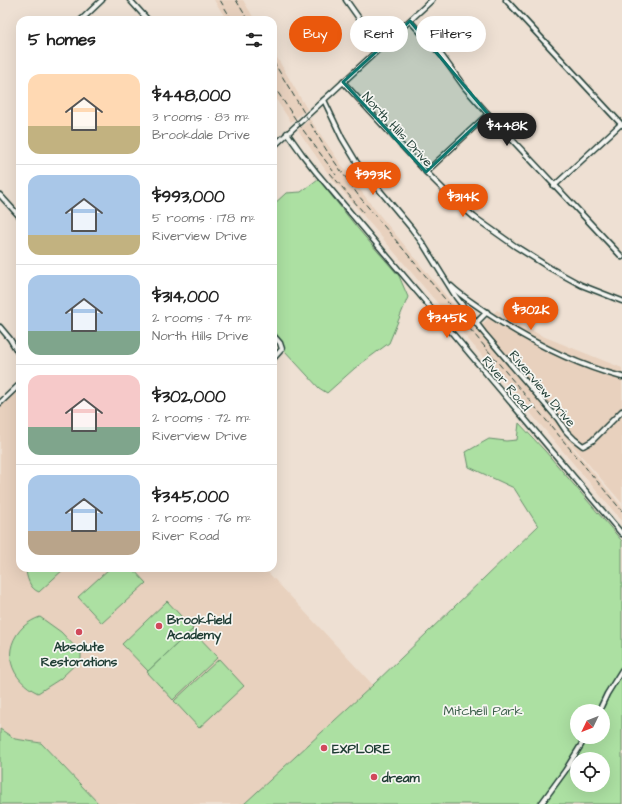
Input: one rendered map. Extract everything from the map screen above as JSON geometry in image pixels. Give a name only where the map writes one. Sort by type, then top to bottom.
[{"type":"street","points":[[85,16],[102,0]]},
{"type":"street","points":[[130,0],[144,16]]},
{"type":"street","points":[[346,0],[357,16]]},
{"type":"street","points":[[432,0],[410,21],[442,56],[465,88],[488,114],[622,257]]},
{"type":"street","points":[[506,0],[622,125],[554,186]]},
{"type":"street","points":[[277,143],[376,52]]},
{"type":"street","name":"North Hills Drive","points":[[343,82],[426,172],[463,208],[515,246],[550,268],[581,285],[622,301]]},
{"type":"street","name":"Riverview Drive","points":[[324,100],[342,138],[357,163],[412,229],[456,297],[476,323],[558,419],[566,431],[583,446],[592,442],[622,411]]},
{"type":"street","points":[[426,172],[488,114]]},
{"type":"street","name":"River Road","points":[[287,133],[316,172],[622,534]]},
{"type":"street","points":[[0,195],[16,213]]},
{"type":"street","name":"Riverview Drive","points":[[444,279],[458,292],[534,342],[585,365],[622,377]]},
{"type":"street","points":[[476,323],[487,312]]},
{"type":"street","points":[[0,327],[16,349]]},
{"type":"street","points":[[277,340],[282,349],[277,355]]},
{"type":"street","points":[[0,403],[16,388]]},
{"type":"street","points":[[602,704],[622,670]]},
{"type":"street","points":[[541,804],[565,771],[582,744]]},
{"type":"highlighted area","points":[[410,21],[488,114],[426,172],[343,82]]},
{"type":"shaded area","points":[[214,0],[243,0],[253,16],[224,16]]},
{"type":"shaded area","points":[[277,58],[307,109],[291,122],[277,101]]},
{"type":"shaded area","points":[[310,119],[340,163],[373,207],[475,331],[497,310],[540,335],[622,368],[622,503],[527,393],[622,507],[622,521],[329,175],[298,130]]},
{"type":"shaded area","name":"Brookfield Academy","points":[[16,393],[16,572],[268,572],[373,685],[244,804],[99,804],[41,743],[15,739],[0,729],[0,406]]},
{"type":"green space","points":[[318,179],[359,230],[399,276],[408,297],[389,343],[355,368],[327,393],[319,388],[284,350],[281,342],[277,338],[277,201],[286,193],[301,192]]},
{"type":"green space","name":"Mitchell Park","points":[[519,423],[622,541],[622,804],[244,804],[373,685],[538,526],[514,488],[469,467],[466,452],[489,439],[506,441],[517,440]]},
{"type":"green space","points":[[27,572],[61,572],[39,592],[33,588]]},
{"type":"green space","points":[[106,572],[136,572],[146,583],[102,623],[78,597]]},
{"type":"green space","points":[[167,601],[193,629],[148,671],[122,644]]},
{"type":"green space","points":[[40,617],[61,632],[81,653],[81,659],[60,679],[38,693],[28,687],[15,672],[10,654],[12,644],[24,626]]},
{"type":"green space","points":[[192,630],[218,657],[173,700],[147,672]]},
{"type":"green space","points":[[219,659],[244,686],[199,728],[174,701]]},
{"type":"green space","points":[[0,729],[15,739],[41,743],[99,804],[0,804]]},
{"type":"railway","points":[[220,0],[230,16]]},
{"type":"railway","points":[[236,0],[246,16]]},
{"type":"railway","points":[[277,68],[327,151],[358,195],[622,511]]},
{"type":"railway","points":[[277,91],[336,175]]},
{"type":"railway","points":[[330,173],[364,213]]},
{"type":"place","name":"Brookfield Academy","points":[[159,626]]},
{"type":"place","name":"Absolute Restorations","points":[[79,632]]},
{"type":"place","name":"EXPLORE","points":[[324,748]]},
{"type":"place","name":"dream","points":[[374,777]]}]
